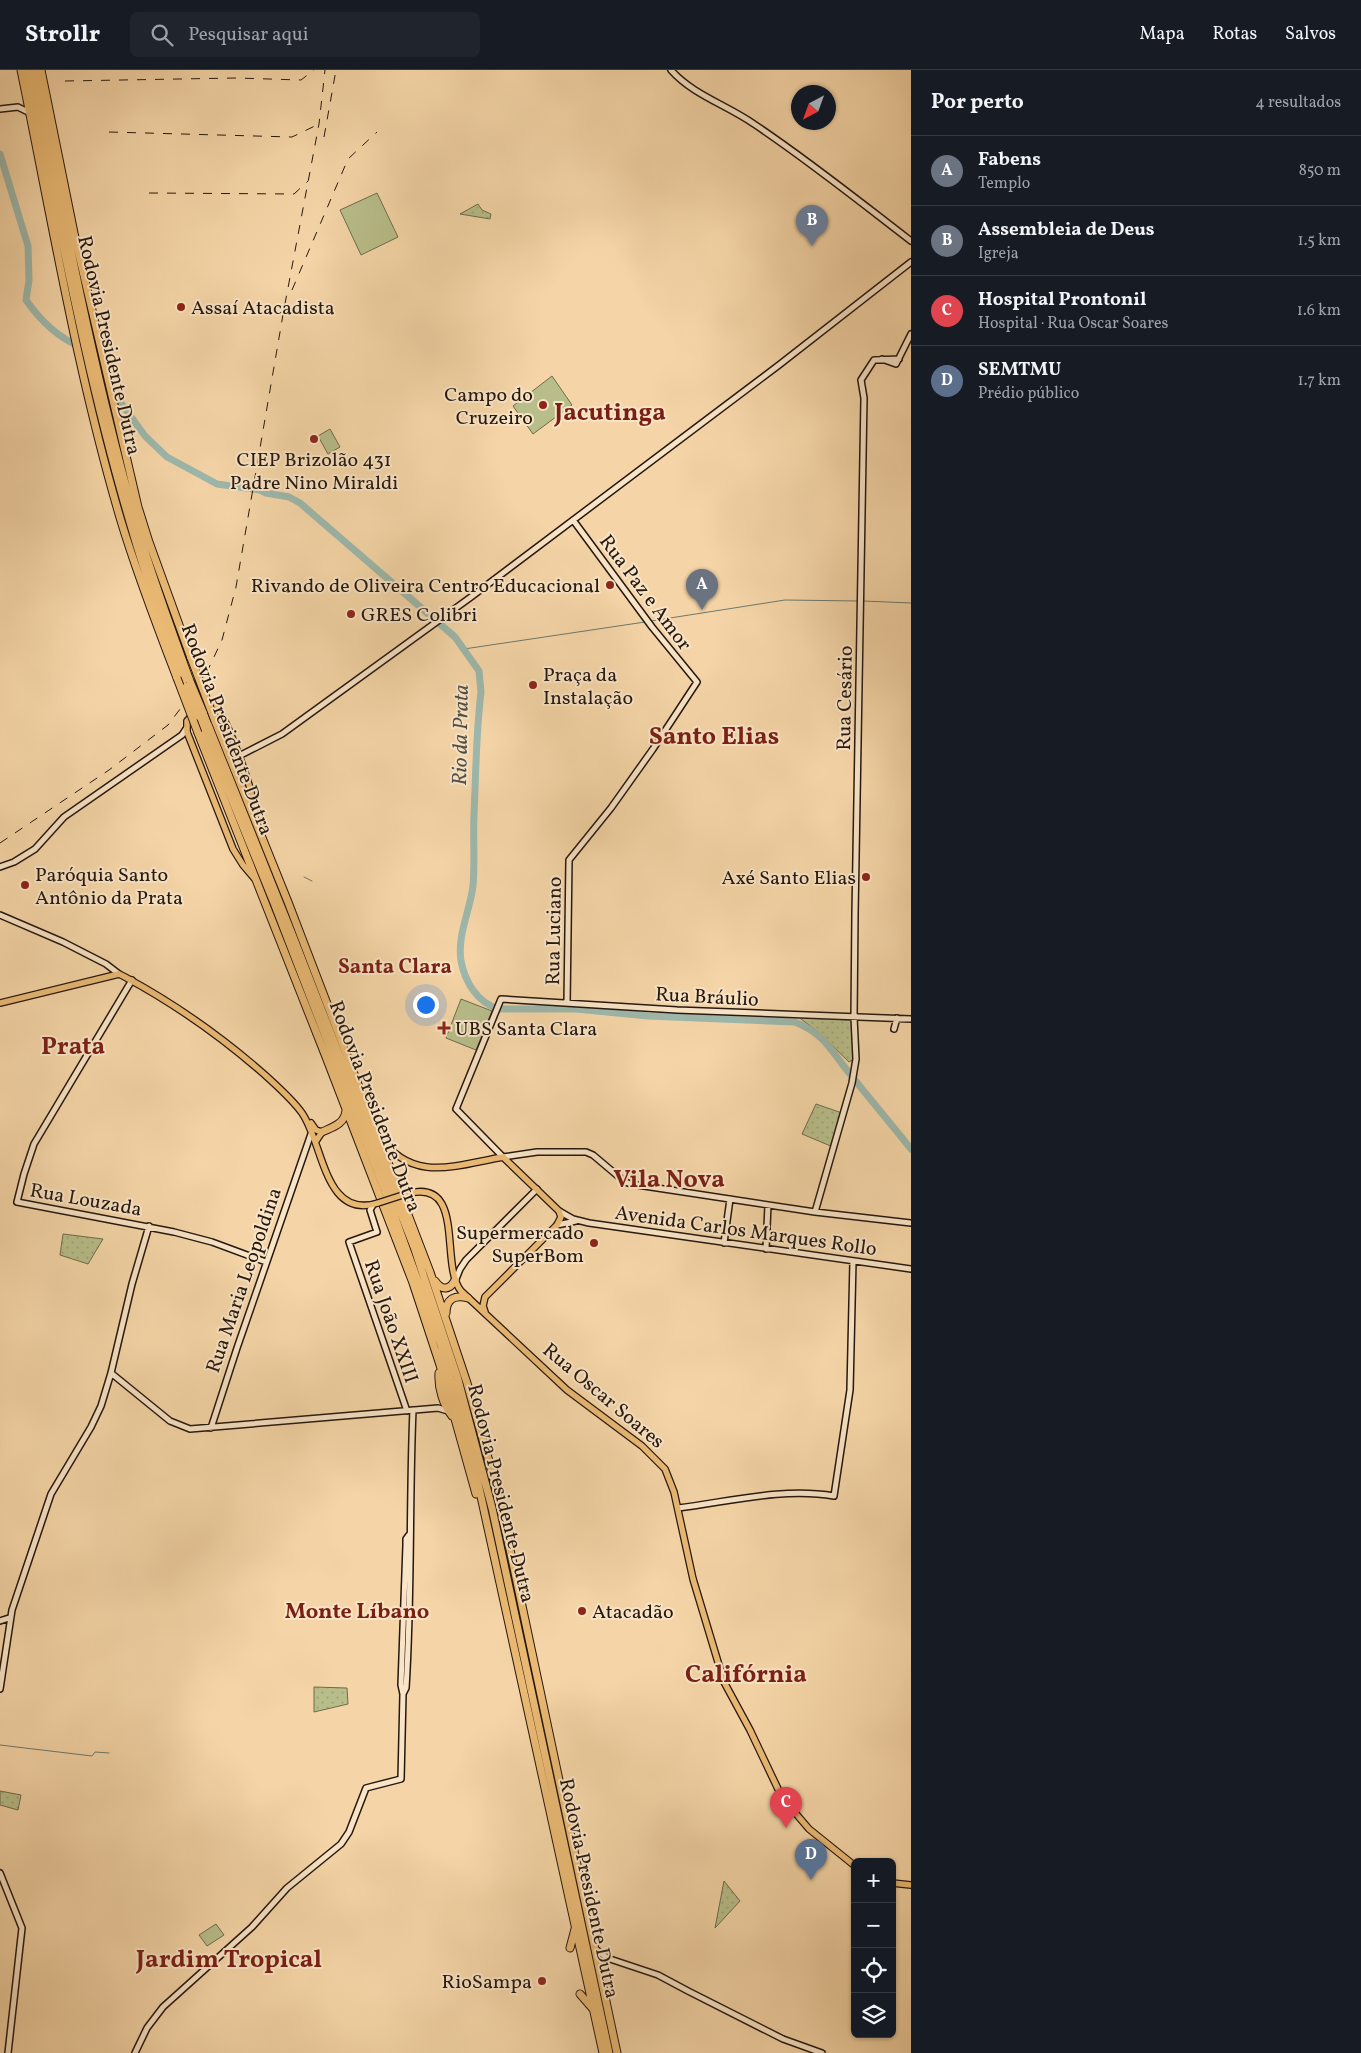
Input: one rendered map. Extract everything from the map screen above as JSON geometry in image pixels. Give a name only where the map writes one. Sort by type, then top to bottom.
[{"type":"highway","points":[[21,70],[73,326],[97,430],[121,521],[176,678],[407,1266],[440,1365],[492,1544]]},
{"type":"highway","name":"Rodovia Presidente Dutra","points":[[27,70],[87,337]]},
{"type":"highway","name":"Rodovia Presidente Dutra","points":[[34,70],[93,368],[136,523],[188,683],[390,1201],[430,1310],[453,1385],[471,1452],[492,1544],[603,2053]]},
{"type":"highway","points":[[41,70],[99,344],[145,529],[191,658],[430,1272],[467,1383],[492,1472],[511,1554],[618,2053]]},
{"type":"highway","name":"Rodovia Presidente Dutra","points":[[200,714],[292,934],[414,1247],[457,1376],[492,1508],[609,2053]]},
{"type":"highway","points":[[322,1132],[342,1122],[346,1110]]},
{"type":"highway","points":[[430,1272],[436,1283],[442,1288],[450,1287],[455,1280]]},
{"type":"highway","points":[[447,1321],[447,1306],[452,1298],[458,1296],[468,1298]]},
{"type":"highway","points":[[440,1365],[440,1386],[444,1402],[457,1424]]},
{"type":"highway","points":[[570,1948],[576,1927]]},
{"type":"highway","points":[[580,1994],[594,2010]]},
{"type":"main road","points":[[255,823],[251,790],[225,722],[214,705],[205,707],[192,715],[186,722],[185,736],[233,849],[243,865],[256,879]]},
{"type":"main road","points":[[0,1003],[119,974]]},
{"type":"main road","name":"Rua Oscar Soares","points":[[119,974],[168,1002],[254,1066],[304,1111],[315,1129],[322,1132]]},
{"type":"main road","name":"Rua Oscar Soares","points":[[293,1102],[312,1131],[336,1194],[352,1205],[375,1204],[418,1191],[437,1197],[443,1204],[446,1216],[455,1280],[459,1289],[572,1394],[642,1446],[665,1469],[671,1482],[678,1508],[693,1579],[724,1682],[786,1802],[809,1828],[851,1863]]},
{"type":"main road","points":[[372,1124],[392,1151],[407,1161],[424,1168],[436,1169],[503,1157],[559,1211],[561,1218],[557,1225],[485,1298],[482,1306],[485,1313]]},
{"type":"main road","points":[[316,1141],[322,1132]]},
{"type":"main road","points":[[468,1298],[485,1298]]},
{"type":"main road","points":[[896,1883],[911,1885]]},
{"type":"street","points":[[671,70],[692,89],[745,118],[782,144],[911,241]]},
{"type":"street","points":[[18,107],[26,96]]},
{"type":"street","points":[[0,109],[18,107],[30,113]]},
{"type":"street","points":[[238,756],[282,734],[440,619],[833,324],[911,262]]},
{"type":"street","name":"Rua Cesário","points":[[815,1212],[852,1083],[856,1059],[854,1017],[864,398],[861,380],[873,361],[882,359],[898,362],[911,334]]},
{"type":"street","name":"Rua Paz e Amor","points":[[569,860],[611,808],[697,682],[646,619],[572,520]]},
{"type":"street","points":[[0,867],[14,862],[35,850],[64,817],[185,736]]},
{"type":"street","name":"Rua Luciano","points":[[567,1003],[569,860]]},
{"type":"street","points":[[0,916],[63,942],[106,964],[119,974]]},
{"type":"street","name":"Rua Louzada","points":[[132,980],[34,1144],[17,1202],[149,1226],[212,1242],[266,1262]]},
{"type":"street","name":"Rua Bráulio","points":[[503,1157],[456,1110],[459,1098],[500,1001],[911,1019]]},
{"type":"street","points":[[894,1030],[897,1018]]},
{"type":"street","name":"Rua Maria Leopoldina","points":[[211,1428],[312,1131]]},
{"type":"street","points":[[309,1143],[316,1141]]},
{"type":"street","points":[[503,1157],[537,1152],[588,1152],[629,1184],[815,1212],[911,1223]]},
{"type":"street","points":[[455,1280],[463,1264],[536,1189]]},
{"type":"street","points":[[724,1243],[730,1199]]},
{"type":"street","name":"Rua João XXIII","points":[[375,1204],[370,1210],[377,1232],[349,1242],[407,1411]]},
{"type":"street","points":[[766,1250],[768,1205]]},
{"type":"street","name":"Avenida Carlos Marques Rollo","points":[[559,1211],[576,1221]]},
{"type":"street","name":"Avenida Carlos Marques Rollo","points":[[557,1225],[576,1221],[766,1250],[911,1269]]},
{"type":"street","points":[[0,1689],[9,1618],[48,1502],[96,1417],[111,1373],[132,1284],[149,1226]]},
{"type":"street","points":[[678,1508],[767,1496],[810,1494],[834,1496],[850,1390],[853,1261]]},
{"type":"street","points":[[111,1373],[178,1425],[190,1429],[438,1408],[449,1412]]},
{"type":"street","points":[[438,1408],[444,1402]]},
{"type":"street","points":[[135,2053],[147,2028],[163,2007],[252,1927],[287,1888],[341,1844],[348,1832],[366,1788],[401,1779],[403,1694],[401,1685],[406,1544],[410,1535],[413,1410]]},
{"type":"street","points":[[0,1621],[9,1618]]},
{"type":"street","points":[[0,1873],[22,1928],[8,2053]]},
{"type":"street","points":[[594,1947],[607,1958],[658,1974],[688,1992],[783,2039],[822,2053]]},
{"type":"street","points":[[601,1975],[602,1963],[607,1958]]},
{"type":"green space","points":[[377,193],[398,237],[361,255],[340,210]]},
{"type":"green space","points":[[478,204],[482,210],[491,214],[490,219],[460,214]]},
{"type":"green space","name":"Campo do Cruzeiro","points":[[552,376],[572,405],[533,434],[513,406]]},
{"type":"green space","points":[[330,429],[340,447],[328,454],[318,436]]},
{"type":"green space","points":[[461,999],[492,1011],[476,1050],[446,1038]]},
{"type":"green space","points":[[797,1016],[853,1020],[854,1059],[849,1062],[817,1031]]},
{"type":"green space","points":[[816,1104],[842,1113],[833,1147],[802,1134]]},
{"type":"green space","points":[[63,1234],[103,1239],[88,1264],[60,1255]]},
{"type":"green space","points":[[314,1687],[347,1688],[348,1704],[314,1712]]},
{"type":"green space","points":[[0,1791],[21,1795],[18,1810],[0,1805]]},
{"type":"green space","points":[[724,1881],[740,1901],[715,1928]]},
{"type":"green space","points":[[216,1924],[224,1935],[207,1946],[199,1935]]},
{"type":"waterway","name":"Rio da Prata","points":[[0,154],[28,246],[29,280],[26,300],[50,327],[63,338],[79,346]]},
{"type":"waterway","name":"Rio da Prata","points":[[109,376],[121,403],[145,436],[167,457],[217,484],[260,490],[266,493],[289,497],[300,503],[455,637],[479,671],[481,692],[476,753],[473,886],[462,932],[460,951],[463,969],[469,984],[484,1002],[498,1009],[576,1009],[648,1016],[795,1022],[814,1032],[827,1044],[911,1149]]},
{"type":"waterway","points":[[651,621],[785,600],[858,601]]},
{"type":"waterway","points":[[862,601],[911,603]]},
{"type":"waterway","points":[[464,649],[645,622]]},
{"type":"waterway","points":[[304,877],[312,881]]},
{"type":"waterway","points":[[0,1745],[92,1756],[95,1752],[109,1753]]},
{"type":"railway","points":[[65,81],[236,78],[301,80],[314,70]]},
{"type":"railway","points":[[0,843],[109,770],[168,725],[205,676],[222,640],[236,587],[284,309],[319,124],[325,70]]},
{"type":"railway","points":[[324,137],[336,70]]},
{"type":"railway","points":[[109,132],[292,137],[319,124]]},
{"type":"railway","points":[[292,290],[348,159],[377,132]]},
{"type":"railway","points":[[149,193],[294,194],[308,181]]},
{"type":"place","name":"Assembleia de Deus","points":[[812,246]]},
{"type":"place","name":"Assaí Atacadista","points":[[181,307]]},
{"type":"place","name":"Campo do Cruzeiro","points":[[543,405]]},
{"type":"place","name":"CIEP Brizolão 431 Padre Nino Miraldi","points":[[314,439]]},
{"type":"place","name":"Rivando de Oliveira Centro Educacional","points":[[610,585]]},
{"type":"place","name":"Fabens","points":[[702,610]]},
{"type":"place","name":"GRES Colibri","points":[[351,614]]},
{"type":"place","name":"Praça da Instalação","points":[[533,685]]},
{"type":"place","name":"Axé Santo Elias","points":[[866,877]]},
{"type":"place","name":"Paróquia Santo Antônio da Prata","points":[[25,885]]},
{"type":"place","name":"UBS Santa Clara","points":[[444,1028]]},
{"type":"place","name":"Supermercado SuperBom","points":[[594,1243]]},
{"type":"place","name":"Atacadão","points":[[582,1611]]},
{"type":"place","name":"Hospital Prontonil","points":[[786,1828]]},
{"type":"place","name":"SEMTMU","points":[[811,1880]]},
{"type":"place","name":"RioSampa","points":[[542,1981]]},
{"type":"district","name":"Jacutinga","points":[[610,411]]},
{"type":"district","name":"Santo Elias","points":[[714,735]]},
{"type":"district","name":"Santa Clara","points":[[395,966]]},
{"type":"district","name":"Prata","points":[[73,1045]]},
{"type":"district","name":"Vila Nova","points":[[669,1178]]},
{"type":"district","name":"Monte Líbano","points":[[357,1610]]},
{"type":"district","name":"Califórnia","points":[[746,1673]]},
{"type":"district","name":"Jardim Tropical","points":[[229,1958]]}]
